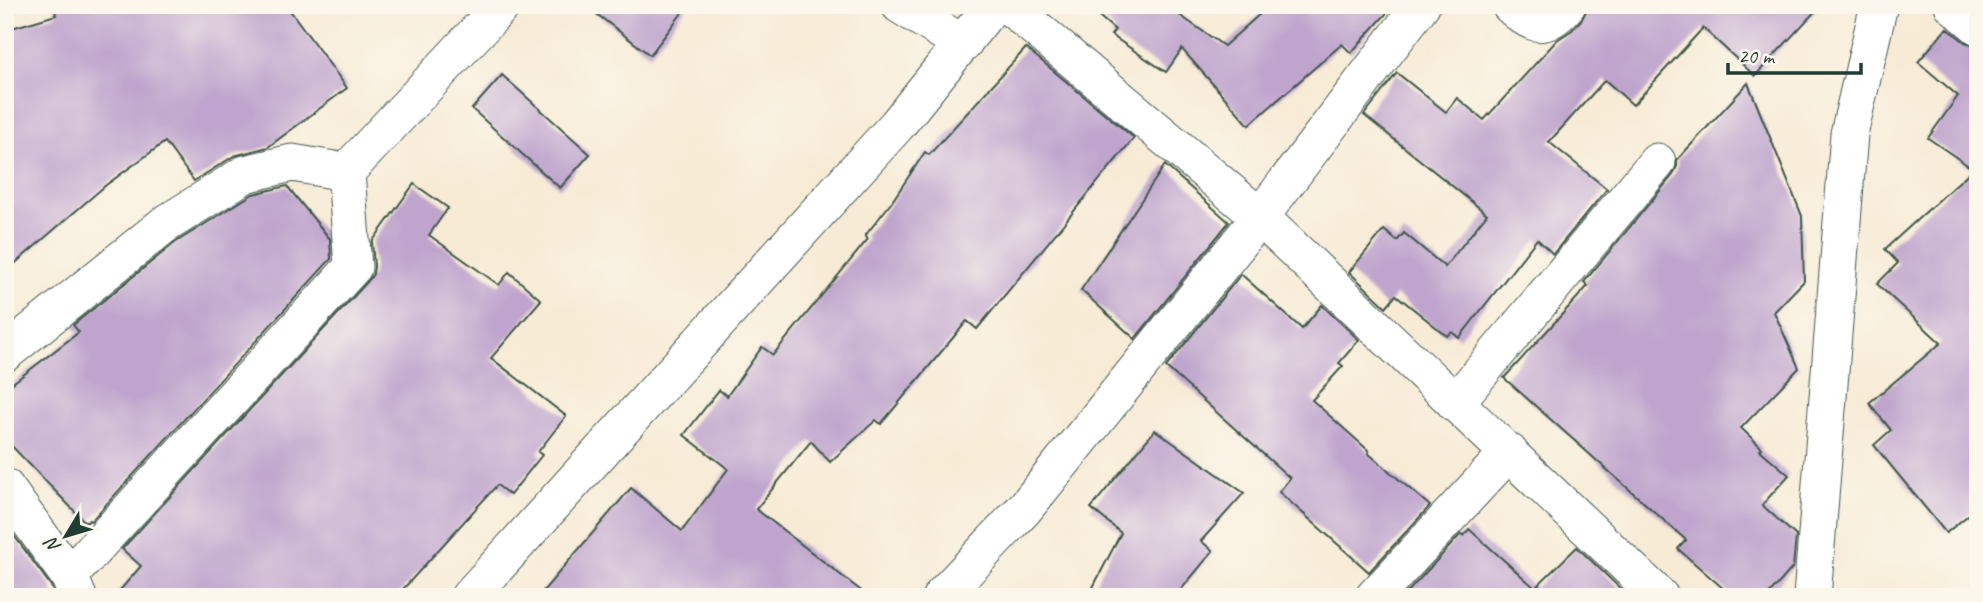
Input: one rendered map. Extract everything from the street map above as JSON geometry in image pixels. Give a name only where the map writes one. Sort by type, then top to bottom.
[{"type":"street","points":[[5,487],[73,586],[353,267],[346,172],[502,5]]},
{"type":"street","points":[[900,5],[962,44]]},
{"type":"street","points":[[469,597],[897,125],[993,5]]},
{"type":"street","points":[[1008,5],[1260,217],[1660,597]]},
{"type":"street","points":[[941,597],[1025,508],[1260,217],[1421,5]]},
{"type":"street","points":[[1510,5],[1526,20],[1536,23],[1547,22],[1560,14],[1567,5]]},
{"type":"street","points":[[1812,597],[1849,134],[1880,5]]},
{"type":"street","points":[[1953,5],[1978,26]]},
{"type":"street","points":[[1455,403],[1657,162]]},
{"type":"street","points":[[5,353],[164,225],[245,174],[292,163],[346,172]]},
{"type":"street","points":[[1374,597],[1509,452]]},
{"type":"building","points":[[54,5],[286,5],[347,88],[268,147],[234,156],[194,181],[165,142],[106,185],[5,272],[5,30],[56,15]]},
{"type":"building","points":[[585,5],[688,5],[650,55]]},
{"type":"building","points":[[1086,5],[1165,5],[1224,46],[1270,5],[1394,5],[1351,53],[1342,44],[1249,125],[1182,49],[1166,72],[1111,35],[1115,30]]},
{"type":"building","points":[[1589,5],[1821,5],[1755,76],[1703,28],[1633,105],[1605,80],[1549,142],[1607,189],[1553,254],[1537,239],[1459,338],[1452,332],[1447,336],[1396,295],[1386,307],[1349,272],[1384,230],[1397,241],[1404,233],[1445,267],[1487,214],[1364,115],[1397,73],[1446,112],[1457,98],[1484,120],[1557,40],[1572,30]]},
{"type":"building","points":[[1947,28],[1965,42],[1978,46],[1978,507],[1946,533],[1874,445],[1891,430],[1869,403],[1941,343],[1877,284],[1898,263],[1885,249],[1973,169],[1928,138],[1958,96],[1918,62]]},
{"type":"building","points":[[1026,48],[1134,138],[977,329],[967,321],[881,424],[876,420],[830,462],[811,441],[756,509],[869,597],[538,597],[631,488],[682,531],[728,469],[684,435],[719,390],[727,396],[762,347],[773,355],[868,239],[865,236],[925,152],[929,155]]},
{"type":"building","points":[[502,75],[590,154],[560,188],[472,109]]},
{"type":"building","points":[[1748,83],[1802,216],[1804,281],[1774,312],[1799,368],[1741,428],[1762,448],[1760,450],[1789,475],[1762,505],[1796,536],[1793,567],[1767,597],[1733,597],[1678,549],[1686,540],[1504,378],[1588,286],[1584,282],[1673,175],[1677,160]]},
{"type":"building","points":[[1165,165],[1229,222],[1135,339],[1081,290]]},
{"type":"building","points":[[414,184],[448,208],[429,235],[499,285],[509,272],[541,300],[491,358],[566,416],[538,452],[542,455],[510,495],[497,485],[396,597],[114,597],[141,566],[122,549],[368,281],[374,266],[372,242]]},
{"type":"building","points":[[287,186],[330,239],[331,259],[91,521],[86,523],[5,439],[5,389],[79,332],[73,325],[176,242],[253,194]]},
{"type":"building","points":[[1241,274],[1302,329],[1322,305],[1359,340],[1339,363],[1343,366],[1312,400],[1430,506],[1369,572],[1279,492],[1290,478],[1166,367]]},
{"type":"building","points":[[1155,430],[1244,493],[1201,541],[1213,551],[1175,597],[1088,597],[1121,533],[1091,508]]},
{"type":"building","points":[[5,523],[51,586],[55,597],[5,597]]},
{"type":"building","points":[[1469,529],[1535,588],[1577,547],[1629,597],[1403,597],[1461,534],[1464,536]]}]
